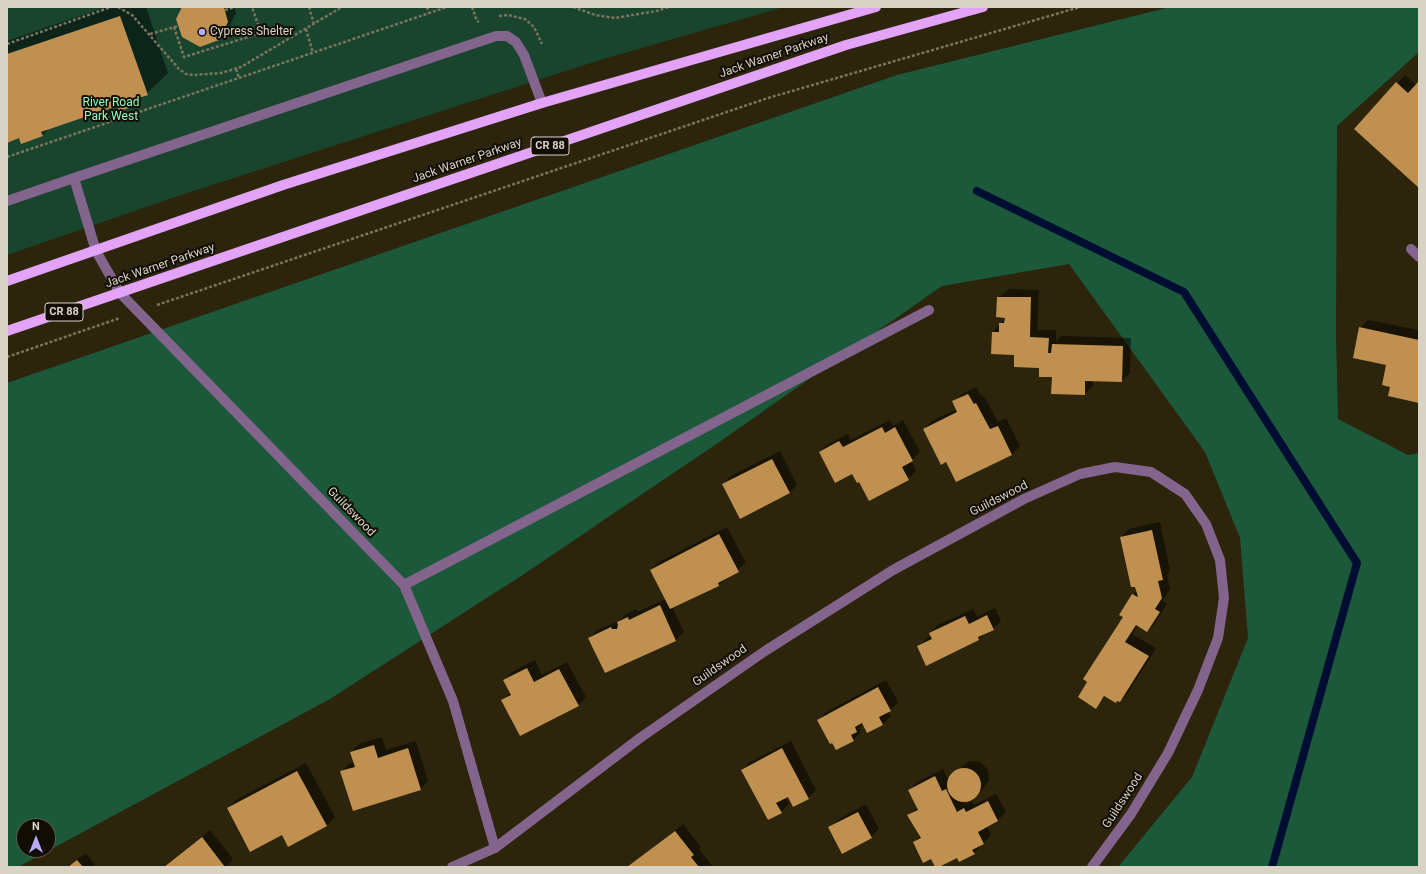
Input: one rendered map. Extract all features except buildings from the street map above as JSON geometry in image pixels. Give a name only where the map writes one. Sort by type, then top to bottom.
[{"type":"main road","name":"Jack Warner Parkway","points":[[7,281],[283,185],[542,103],[876,7]]},
{"type":"main road","name":"Jack Warner Parkway","points":[[7,331],[846,45],[983,7]]},
{"type":"street","points":[[7,200],[496,36],[507,36],[516,42],[524,55],[542,103]]},
{"type":"street","name":"Guildswood","points":[[74,178],[96,250],[120,293],[404,585],[454,701],[495,848]]},
{"type":"street","points":[[1411,249],[1419,257]]},
{"type":"street","points":[[404,585],[929,310]]},
{"type":"street","name":"Guildswood","points":[[452,867],[495,848],[647,733],[765,651],[893,570],[1024,499],[1080,474],[1115,467],[1151,472],[1185,494],[1206,524],[1220,560],[1224,598],[1218,638],[1198,690],[1168,753],[1131,814],[1092,867]]},
{"type":"path","points":[[7,44],[111,7]]},
{"type":"path","points":[[118,7],[132,15],[150,34],[173,63],[186,74],[221,73],[236,69],[251,62],[342,7]]},
{"type":"path","points":[[225,10],[235,7]]},
{"type":"path","points":[[174,27],[184,57],[261,33],[252,7]]},
{"type":"path","points":[[309,7],[314,24]]},
{"type":"path","points":[[427,7],[429,13]]},
{"type":"path","points":[[7,157],[447,7]]},
{"type":"path","points":[[575,8],[595,15],[616,18],[656,11],[669,7]]},
{"type":"path","points":[[7,357],[768,98],[1080,7]]},
{"type":"path","points":[[150,34],[178,26]]},
{"type":"path","points":[[306,29],[313,53]]},
{"type":"path","points":[[236,69],[239,78]]},
{"type":"green space","name":"River Road Park West","points":[[7,7],[784,7],[600,60],[178,196],[7,255]]},
{"type":"green space","points":[[1170,7],[1419,7],[1419,52],[1337,126],[1336,337],[1338,419],[1408,455],[1419,453],[1419,867],[1118,867],[1192,777],[1248,638],[1240,538],[1205,452],[1069,264],[942,286],[715,445],[524,574],[330,699],[56,847],[56,818],[16,818],[16,858],[35,858],[18,867],[7,867],[7,383],[897,75]]},
{"type":"waterway","points":[[977,191],[1184,292],[1357,563],[1272,867]]},
{"type":"place","name":"Cypress Shelter","points":[[202,32]]}]
